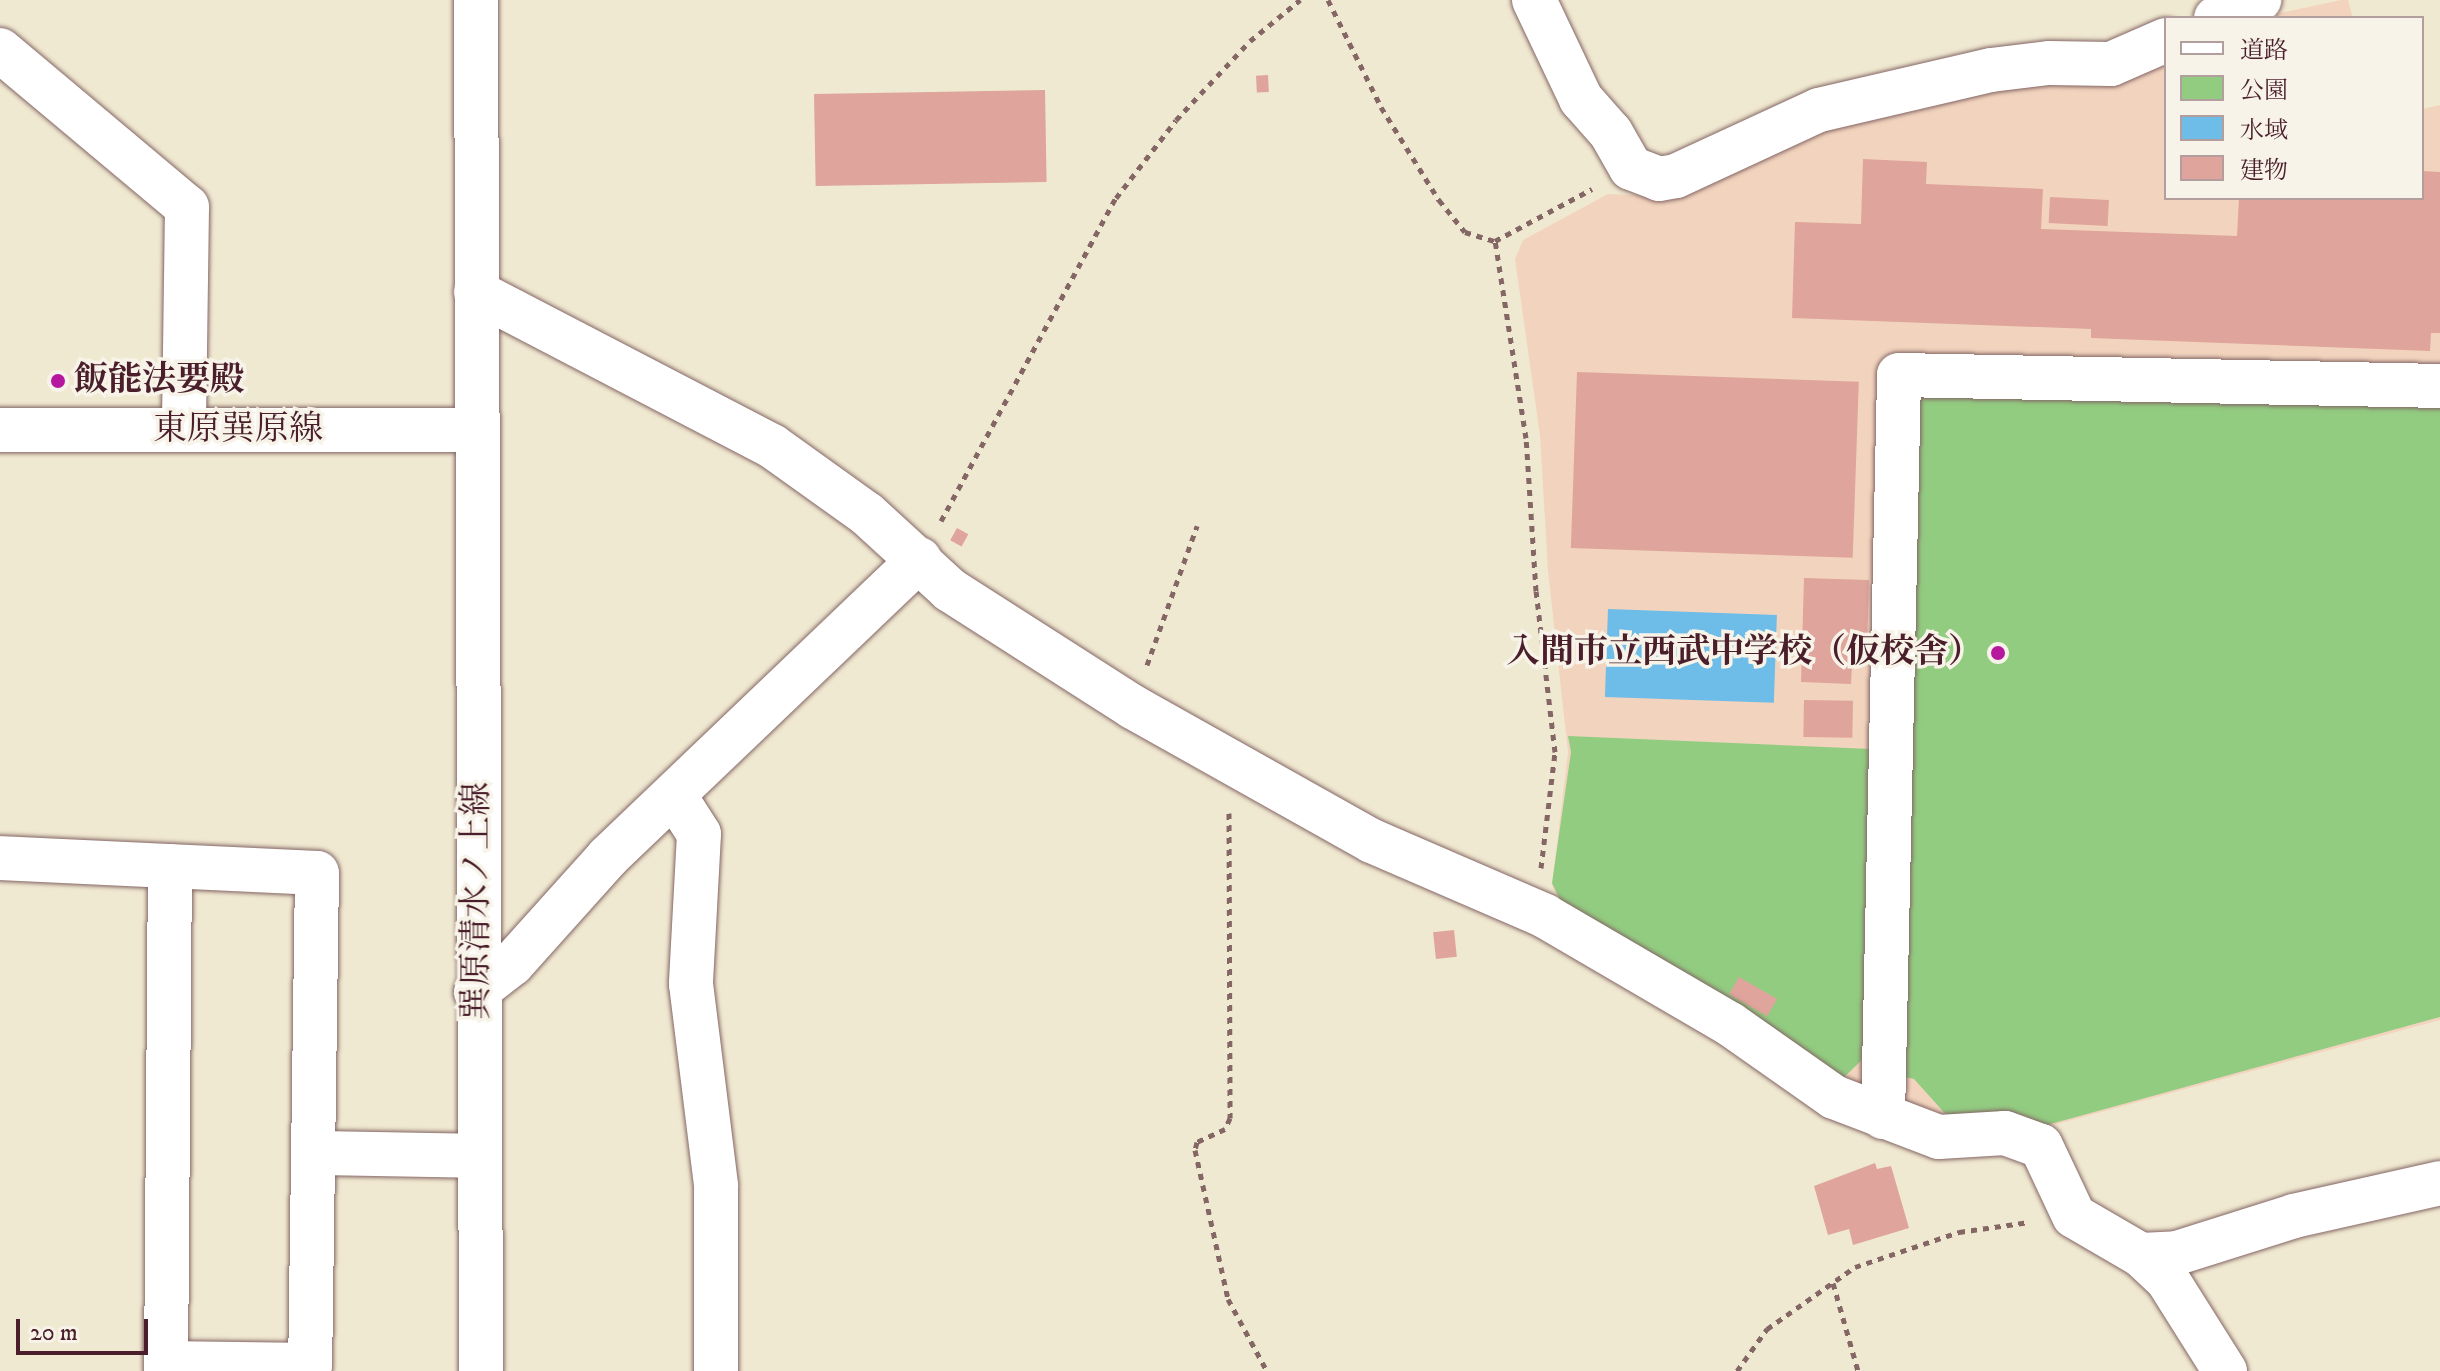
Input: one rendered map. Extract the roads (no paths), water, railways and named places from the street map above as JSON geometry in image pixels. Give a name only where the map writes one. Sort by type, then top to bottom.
[{"type":"street","name":"巽原清水ノ上線","points":[[476,0],[476,992],[481,1371]]},
{"type":"street","points":[[1534,0],[1581,99],[1611,133],[1631,168],[1659,179],[1676,176],[1819,110],[1991,70],[2049,63],[2111,64],[2164,41]]},
{"type":"street","points":[[2221,16],[2259,0]]},
{"type":"street","points":[[0,50],[187,207],[184,430]]},
{"type":"street","points":[[476,292],[772,446],[920,559],[950,590],[1133,707],[1372,841],[1545,916],[1730,1024],[1834,1097],[1939,1137],[2005,1133],[2041,1146],[2074,1216],[2141,1255],[2167,1279],[2225,1371]]},
{"type":"street","points":[[1883,1117],[1899,375],[2440,386]]},
{"type":"street","name":"東原巽原線","points":[[0,430],[476,430]]},
{"type":"street","points":[[476,992],[512,964],[608,857],[920,559]]},
{"type":"street","points":[[674,795],[699,834],[691,984],[716,1186],[716,1371]]},
{"type":"street","points":[[0,858],[170,866],[317,873],[310,1365],[166,1367],[170,866]]},
{"type":"street","points":[[314,1153],[478,1156]]},
{"type":"street","points":[[2141,1255],[2177,1253],[2294,1216],[2440,1183]]},
{"type":"water","points":[[1608,609],[1777,615],[1774,703],[1605,697]]},
{"type":"place","name":"飯能法要殿","points":[[58,381]]},
{"type":"place","name":"入間市立西武中学校（仮校舎）","points":[[1998,653]]}]
